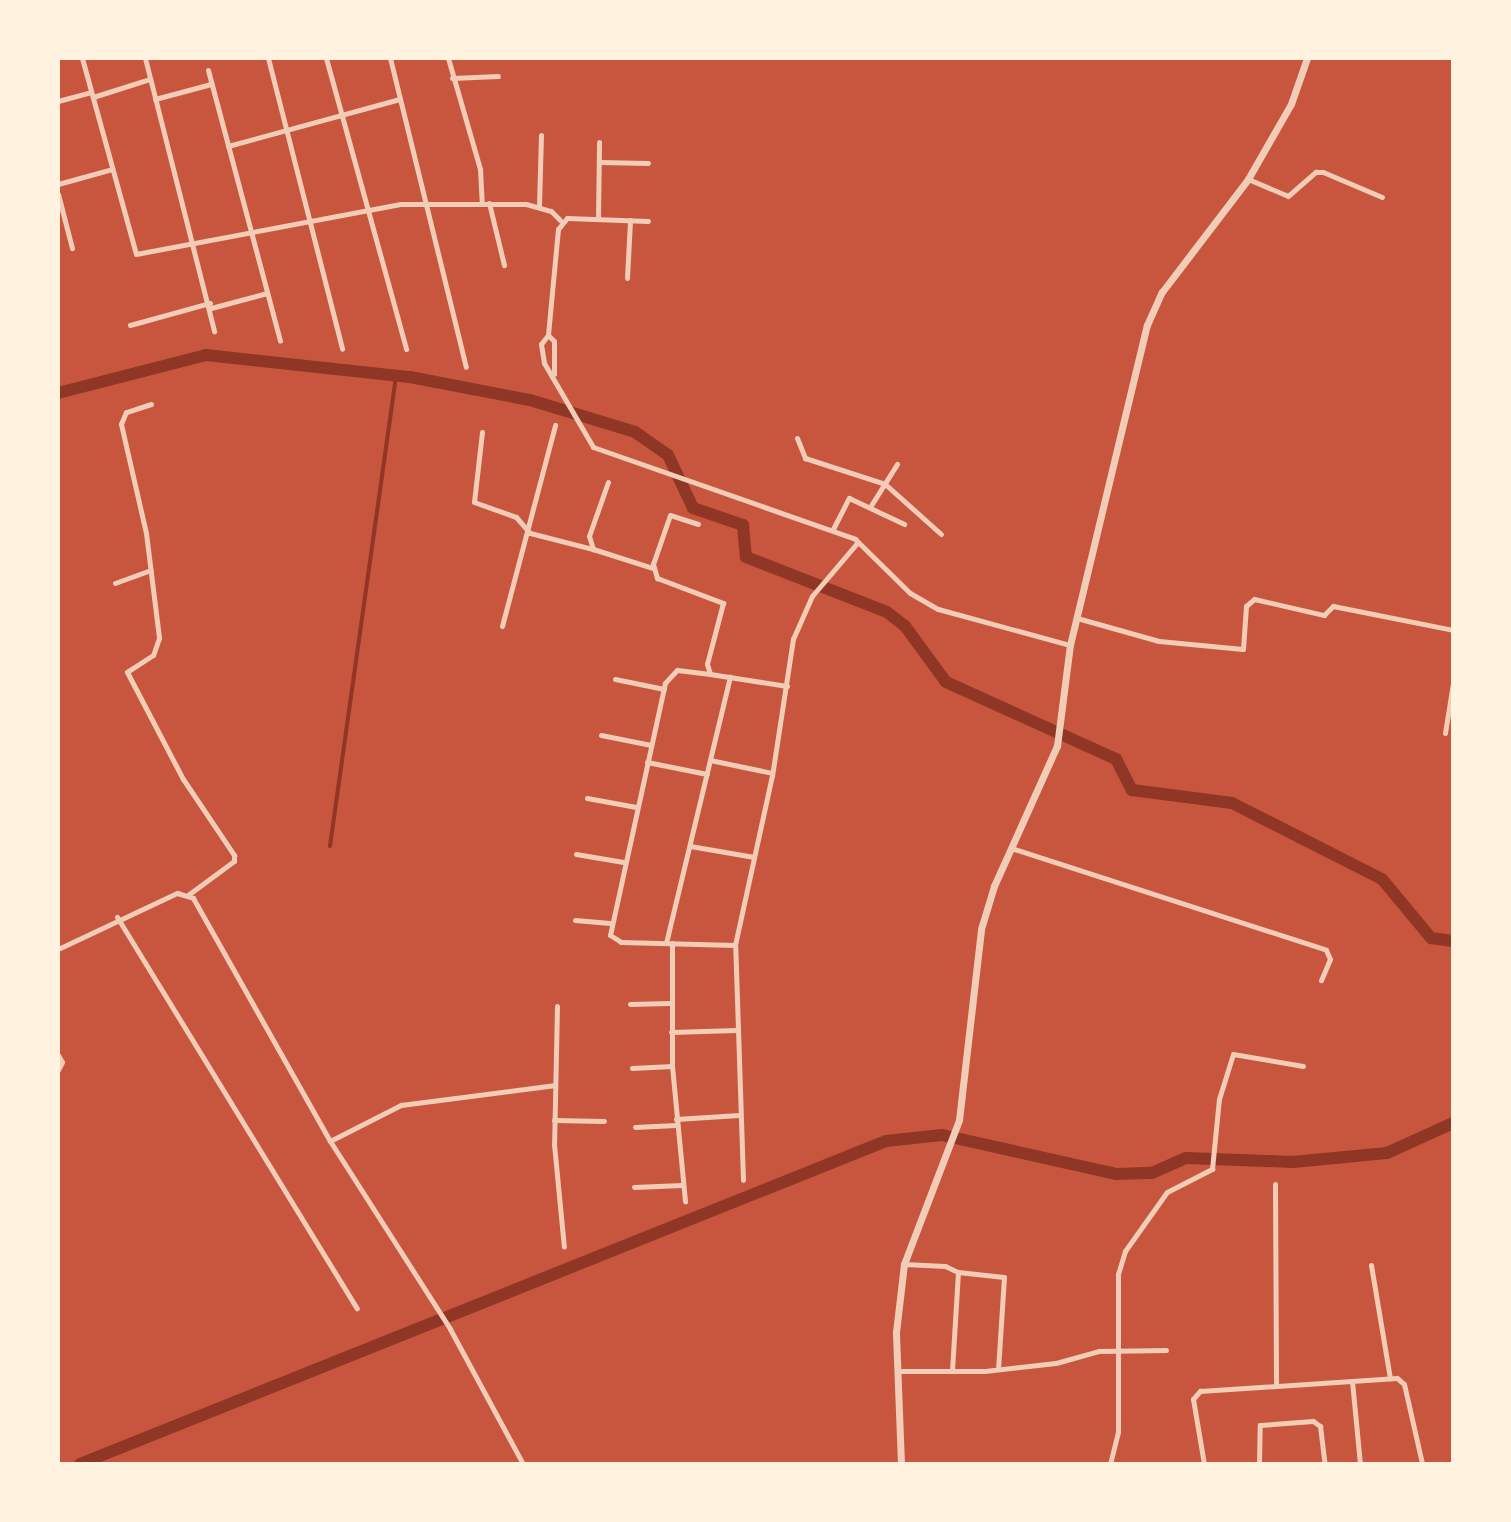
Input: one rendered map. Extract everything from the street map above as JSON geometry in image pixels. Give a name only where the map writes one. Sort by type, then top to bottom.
[{"type":"street","points":[[82,58],[136,254],[251,235],[366,207],[425,203],[539,207],[560,220],[598,218],[648,221]]},
{"type":"street","points":[[145,58],[196,246],[214,331]]},
{"type":"street","points":[[268,58],[342,349]]},
{"type":"street","points":[[326,58],[406,349]]},
{"type":"street","points":[[390,58],[466,367]]},
{"type":"street","points":[[448,58],[504,265]]},
{"type":"street","points":[[901,1464],[898,1371],[904,1264],[959,1120],[981,929],[1011,848],[1057,746],[1070,645],[1147,325],[1162,292],[1248,179],[1291,104],[1307,58]]},
{"type":"street","points":[[208,70],[280,341]]},
{"type":"street","points":[[452,78],[498,76]]},
{"type":"street","points":[[58,101],[150,79]]},
{"type":"street","points":[[155,99],[211,84]]},
{"type":"street","points":[[228,146],[400,99]]},
{"type":"street","points":[[539,207],[541,135]]},
{"type":"street","points":[[598,218],[599,142]]},
{"type":"street","points":[[599,162],[648,163]]},
{"type":"street","points":[[58,184],[112,169]]},
{"type":"street","points":[[1248,179],[1288,196],[1316,172],[1323,172],[1382,197]]},
{"type":"street","points":[[58,194],[72,248]]},
{"type":"street","points":[[554,374],[556,352],[548,335],[560,220]]},
{"type":"street","points":[[627,278],[630,220]]},
{"type":"street","points":[[130,325],[267,293]]},
{"type":"street","points":[[548,335],[541,344],[543,354],[593,447],[833,529],[858,542],[910,593],[938,609],[1070,645]]},
{"type":"street","points":[[58,949],[117,917],[177,893],[188,894],[234,861],[234,855],[183,779],[129,679],[129,667],[158,647],[151,570],[121,424],[126,412],[151,404]]},
{"type":"street","points":[[502,626],[530,533],[555,425]]},
{"type":"street","points":[[482,432],[474,502],[516,517],[530,533],[653,568]]},
{"type":"street","points":[[797,438],[805,458],[885,484],[941,534]]},
{"type":"street","points":[[870,507],[897,464]]},
{"type":"street","points":[[593,549],[589,536],[608,482]]},
{"type":"street","points":[[833,529],[849,498],[904,524]]},
{"type":"street","points":[[698,524],[670,515],[653,568],[657,578],[723,603],[707,664],[710,674]]},
{"type":"street","points":[[743,1180],[735,945],[772,773],[793,639],[822,581],[858,542]]},
{"type":"street","points":[[115,583],[151,570]]},
{"type":"street","points":[[1077,618],[1159,641],[1243,649],[1246,606],[1254,599],[1324,615],[1333,606],[1453,630]]},
{"type":"street","points":[[735,945],[613,940],[610,923],[664,689],[677,670],[787,686]]},
{"type":"street","points":[[685,1201],[672,1066],[669,943],[730,677]]},
{"type":"street","points":[[615,679],[664,689]]},
{"type":"street","points":[[1445,733],[1453,683]]},
{"type":"street","points":[[601,735],[651,745]]},
{"type":"street","points":[[710,760],[772,773]]},
{"type":"street","points":[[647,762],[707,774]]},
{"type":"street","points":[[587,798],[636,807]]},
{"type":"street","points":[[690,846],[754,857]]},
{"type":"street","points":[[1011,848],[1326,950],[1330,959],[1321,980]]},
{"type":"street","points":[[576,854],[623,862]]},
{"type":"street","points":[[188,894],[330,1141],[450,1329],[523,1464]]},
{"type":"street","points":[[117,917],[357,1308]]},
{"type":"street","points":[[575,920],[610,923]]},
{"type":"street","points":[[630,1004],[670,1003]]},
{"type":"street","points":[[557,1006],[554,1120],[564,1247]]},
{"type":"street","points":[[671,1032],[736,1030]]},
{"type":"street","points":[[1110,1464],[1118,1432],[1118,1274],[1135,1233],[1167,1192],[1212,1169],[1219,1099],[1233,1054],[1303,1066]]},
{"type":"street","points":[[58,1055],[58,1070]]},
{"type":"street","points":[[632,1068],[672,1066]]},
{"type":"street","points":[[330,1141],[401,1105],[554,1085]]},
{"type":"street","points":[[635,1127],[739,1115]]},
{"type":"street","points":[[554,1120],[604,1121]]},
{"type":"street","points":[[1275,1184],[1276,1386]]},
{"type":"street","points":[[634,1187],[682,1185]]},
{"type":"street","points":[[904,1264],[945,1266],[958,1272],[1004,1277],[998,1369]]},
{"type":"street","points":[[1371,1265],[1390,1379]]},
{"type":"street","points":[[952,1370],[958,1272]]},
{"type":"street","points":[[898,1371],[998,1369],[1117,1351],[1166,1350]]},
{"type":"street","points":[[1204,1464],[1196,1393],[1390,1379],[1404,1384],[1422,1463]]},
{"type":"street","points":[[1352,1381],[1360,1464]]},
{"type":"street","points":[[1259,1464],[1260,1425],[1313,1421],[1320,1426],[1325,1464]]},
{"type":"waterway","points":[[58,393],[206,355],[410,377],[530,400],[635,432],[668,455],[693,508],[743,525],[746,557],[887,612],[905,626],[946,682],[1116,759],[1132,790],[1232,803],[1382,879],[1431,938],[1453,941]]},
{"type":"waterway","points":[[330,846],[396,376]]},
{"type":"waterway","points":[[80,1464],[886,1141],[942,1135],[1117,1174],[1152,1173],[1186,1158],[1293,1162],[1387,1153],[1453,1123]]}]
